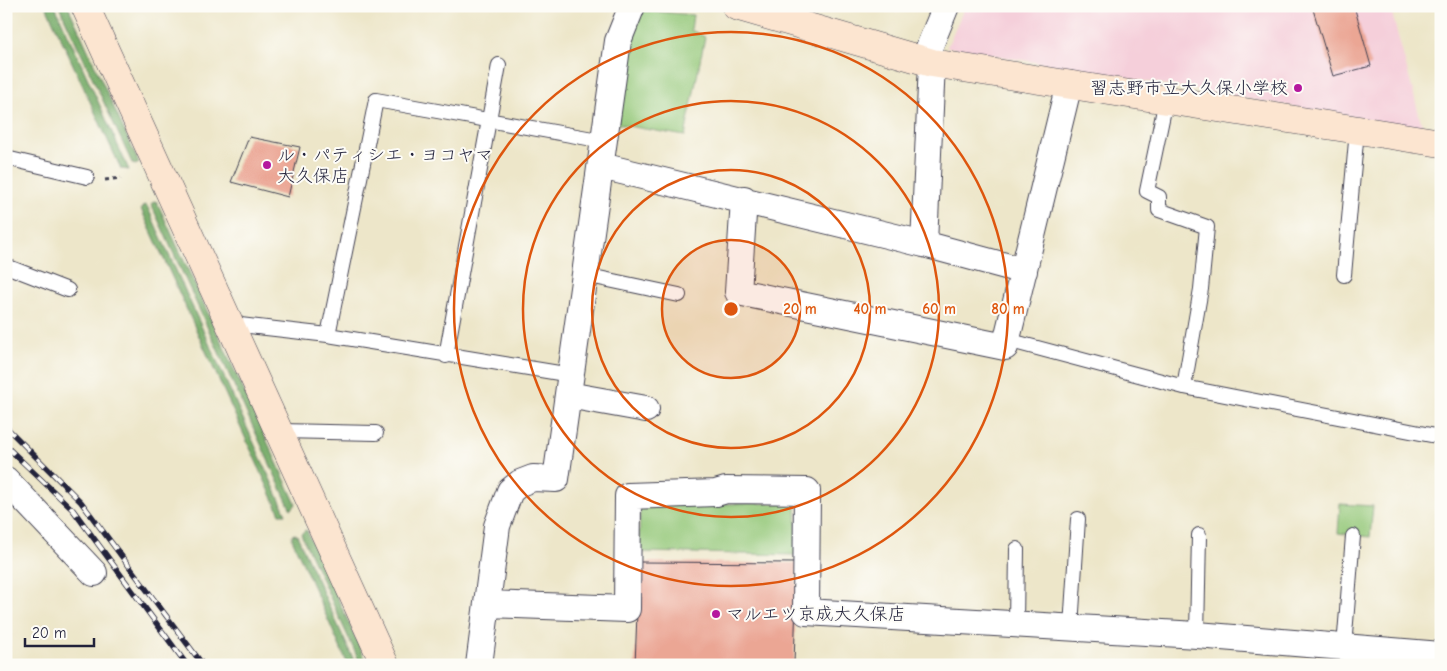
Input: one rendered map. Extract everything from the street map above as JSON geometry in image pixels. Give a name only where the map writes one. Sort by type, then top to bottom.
[{"type":"street","points":[[85,6],[232,324],[385,665]]},
{"type":"street","points":[[479,665],[497,526],[510,492],[520,483],[533,478],[556,479],[618,41],[632,6]]},
{"type":"street","points":[[736,6],[928,62],[1441,143]]},
{"type":"street","points":[[924,244],[928,62],[946,6]]},
{"type":"street","points":[[744,199],[738,292],[1005,347],[1069,84]]},
{"type":"street","points":[[602,154],[744,199],[1024,271]]},
{"type":"street","points":[[570,385],[646,409]]},
{"type":"street","points":[[6,480],[94,573]]},
{"type":"street","points":[[487,604],[627,609],[628,496],[716,493],[726,490],[807,491],[806,612],[1197,635],[1441,655]]},
{"type":"lane","points":[[446,356],[499,65]]},
{"type":"lane","points":[[328,335],[376,100],[489,119],[602,154]]},
{"type":"lane","points":[[1166,100],[1147,191],[1159,197],[1159,210],[1208,227],[1201,289],[1184,388]]},
{"type":"lane","points":[[1344,275],[1358,130]]},
{"type":"lane","points":[[6,158],[87,177]]},
{"type":"lane","points":[[6,266],[68,290]]},
{"type":"lane","points":[[585,275],[679,295]]},
{"type":"lane","points":[[232,324],[328,335],[446,356],[570,385]]},
{"type":"lane","points":[[1007,340],[1184,388],[1441,437]]},
{"type":"lane","points":[[280,431],[376,433]]},
{"type":"lane","points":[[1071,627],[1078,519]]},
{"type":"lane","points":[[1197,635],[1199,535]]},
{"type":"lane","points":[[1344,647],[1353,536]]},
{"type":"lane","points":[[1016,624],[1017,549]]},
{"type":"shaded area","name":"習志野市立大久保小学校","points":[[965,6],[1390,6],[1423,129],[947,47]]},
{"type":"green space","points":[[46,6],[55,6],[129,170],[121,169]]},
{"type":"green space","points":[[59,6],[68,6],[139,163],[135,165],[132,163]]},
{"type":"green space","points":[[637,10],[693,15],[691,30],[705,37],[685,136],[617,124]]},
{"type":"green space","points":[[155,201],[296,504],[292,509],[151,204]]},
{"type":"green space","points":[[144,205],[147,206],[286,514],[280,514],[141,209]]},
{"type":"green space","points":[[796,503],[797,555],[639,552],[640,505]]},
{"type":"green space","points":[[1340,504],[1373,506],[1370,537],[1338,533]]},
{"type":"green space","points":[[305,530],[368,665],[361,665],[301,534]]},
{"type":"green space","points":[[295,534],[356,665],[348,665],[292,539],[292,535]]},
{"type":"building","name":"習志野市立大久保小学校","points":[[1312,6],[1354,6],[1371,66],[1333,76]]},
{"type":"building","name":"ル・パティシエ・ヨコヤマ 大久保店","points":[[249,137],[300,147],[288,197],[231,182]]},
{"type":"building","name":"マルエツ京成大久保店","points":[[639,562],[797,563],[794,665],[635,665]]},
{"type":"railway","points":[[6,427],[81,502],[203,665]]},
{"type":"railway","points":[[6,446],[73,510],[187,665]]},
{"type":"place","name":"習志野市立大久保小学校","points":[[1298,88]]},
{"type":"place","name":"ル・パティシエ・ヨコヤマ 大久保店","points":[[267,165]]},
{"type":"place","name":"マルエツ京成大久保店","points":[[716,614]]}]
